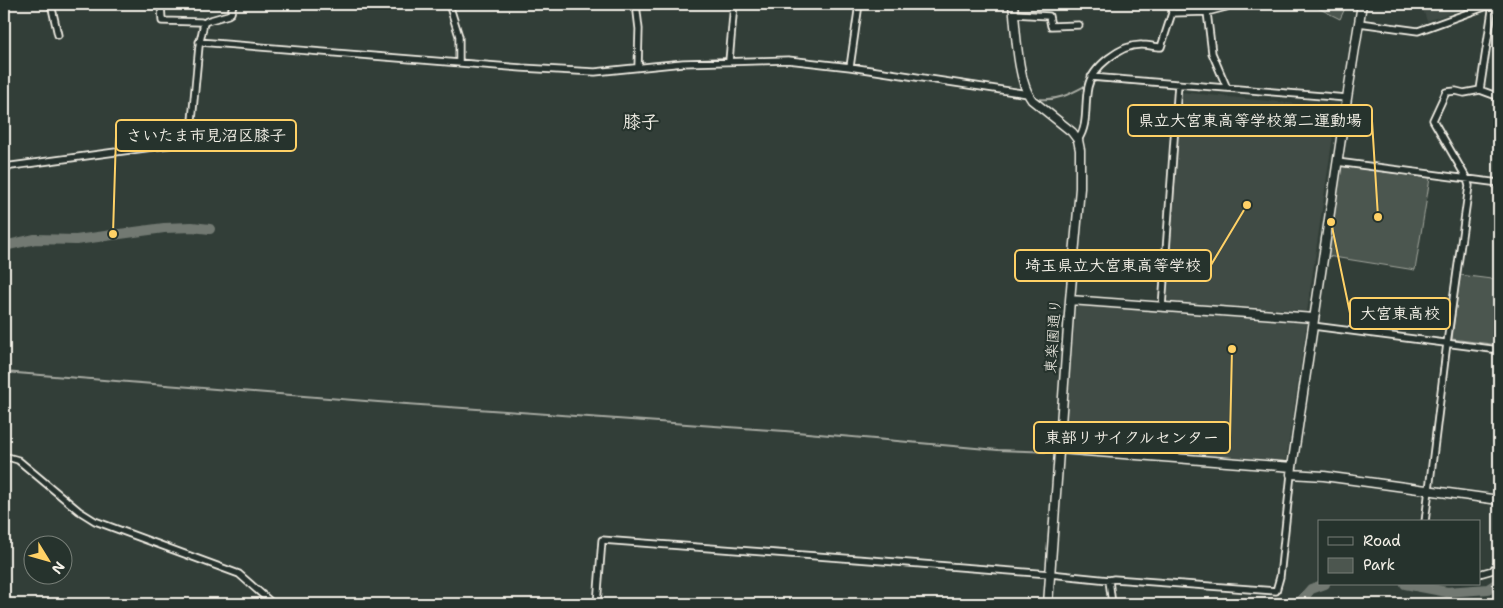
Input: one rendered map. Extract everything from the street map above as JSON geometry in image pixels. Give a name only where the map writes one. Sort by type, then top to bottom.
[{"type":"street","points":[[51,4],[58,35]]},
{"type":"street","points":[[161,4],[162,21],[204,23],[228,16],[231,13],[233,4]]},
{"type":"street","points":[[449,4],[459,36],[459,62]]},
{"type":"street","points":[[636,4],[640,29],[638,67]]},
{"type":"street","points":[[729,61],[734,4]]},
{"type":"street","points":[[850,67],[859,4]]},
{"type":"street","points":[[1013,4],[1022,76],[1028,94],[1040,107],[1066,126],[1078,140],[1083,132],[1086,118],[1088,88],[1091,77],[1107,59],[1124,49],[1141,44],[1161,48],[1172,13],[1171,4]]},
{"type":"street","points":[[1172,13],[1207,12],[1226,7],[1226,4]]},
{"type":"street","points":[[597,604],[602,540],[1109,580],[1276,591],[1280,577],[1291,470],[1346,98],[1362,4]]},
{"type":"street","points":[[1359,23],[1418,31],[1493,4],[1480,90]]},
{"type":"street","points":[[1207,12],[1212,53],[1227,88]]},
{"type":"street","points":[[1014,14],[1050,16],[1051,26],[1078,25]]},
{"type":"street","points":[[4,167],[190,142],[199,42],[204,23]]},
{"type":"street","points":[[199,42],[522,68],[595,72],[683,63],[788,60],[850,67],[1028,94]]},
{"type":"street","points":[[1091,77],[1346,98]]},
{"type":"street","points":[[1162,306],[1178,84]]},
{"type":"street","points":[[1425,520],[1469,186],[1467,179],[1433,120],[1446,92],[1456,91],[1464,93],[1480,90],[1499,97]]},
{"type":"street","name":"東楽園通り","points":[[1048,604],[1081,166],[1078,140]]},
{"type":"street","points":[[1337,162],[1499,183]]},
{"type":"street","points":[[1070,300],[1162,306],[1313,322],[1499,350]]},
{"type":"street","points":[[1059,449],[1291,470],[1499,500]]},
{"type":"street","points":[[4,456],[18,460],[78,511],[96,521],[239,574],[272,604]]},
{"type":"street","points":[[1480,574],[1493,570],[1499,562]]},
{"type":"street","points":[[1109,580],[1112,604]]},
{"type":"shaded area","points":[[1421,4],[1476,4],[1427,21]]},
{"type":"shaded area","points":[[1180,92],[1337,108],[1307,311],[1164,302]]},
{"type":"shaded area","points":[[1076,305],[1307,323],[1286,461],[1064,445]]},
{"type":"green space","points":[[1317,4],[1347,4],[1340,19],[1316,7]]},
{"type":"green space","points":[[1341,166],[1430,178],[1415,270],[1327,256]]},
{"type":"green space","points":[[1460,275],[1499,280],[1499,345],[1452,339]]},
{"type":"waterway","points":[[1092,83],[1096,81],[1176,87]]},
{"type":"waterway","points":[[1039,99],[1058,98],[1085,86]]},
{"type":"waterway","points":[[4,246],[35,239],[76,240],[164,228],[192,227],[210,229]]},
{"type":"waterway","points":[[4,372],[378,402],[785,431],[998,450],[1056,452]]},
{"type":"waterway","points":[[1416,586],[1447,592],[1488,589],[1499,582]]},
{"type":"waterway","points":[[1298,604],[1311,589],[1319,586]]},
{"type":"place","name":"埼玉県立大宮東高等学校","points":[[1247,205]]},
{"type":"place","name":"県立大宮東高等学校第二運動場","points":[[1378,217]]},
{"type":"place","name":"大宮東高校","points":[[1331,222]]},
{"type":"place","name":"さいたま市見沼区膝子","points":[[113,234]]},
{"type":"place","name":"東部リサイクルセンター","points":[[1232,349]]},
{"type":"district","name":"膝子","points":[[641,122]]}]
